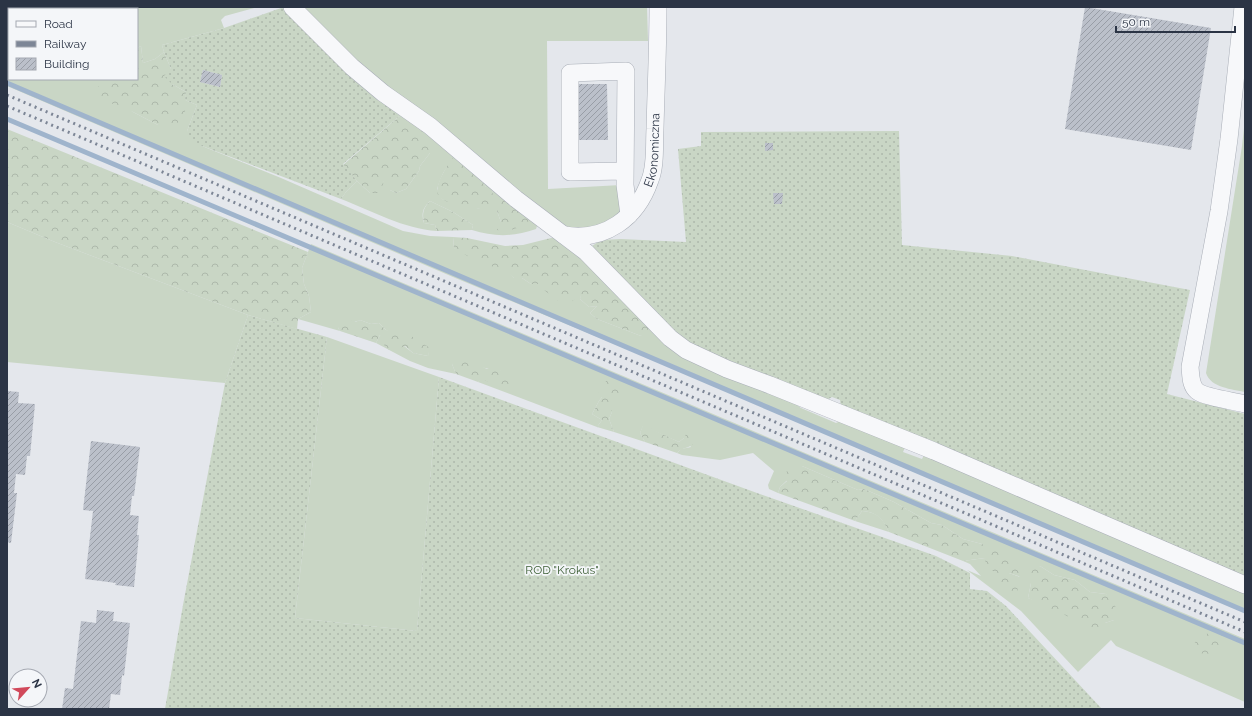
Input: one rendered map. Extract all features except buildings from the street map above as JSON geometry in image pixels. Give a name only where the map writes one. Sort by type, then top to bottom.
[{"type":"street","points":[[292,7],[362,75],[383,93],[430,126],[516,199],[586,252],[670,338],[686,350],[728,370],[770,385],[934,451],[1245,585]]},
{"type":"street","name":"Ekonomiczna","points":[[564,235],[582,237],[607,231],[617,226],[629,215],[646,190],[652,174],[658,53],[658,7]]},
{"type":"street","points":[[1243,7],[1229,140],[1221,197],[1190,367],[1191,381],[1197,391],[1206,395],[1245,404]]},
{"type":"street","points":[[625,171],[570,172],[570,73],[626,71],[625,185],[629,215]]},
{"type":"green space","points":[[7,7],[258,7],[225,16],[221,20],[224,28],[162,45],[164,52],[155,59],[143,63],[141,46],[138,48],[138,8],[8,8],[8,80],[98,80],[98,85],[133,112],[158,125],[185,113],[185,100],[197,105],[187,131],[202,146],[281,178],[403,231],[430,236],[453,237],[454,248],[502,264],[514,278],[522,278],[531,284],[543,284],[582,292],[580,299],[589,307],[597,306],[590,313],[597,319],[641,336],[649,320],[790,399],[801,408],[836,423],[843,420],[906,445],[903,452],[922,459],[925,453],[1245,590],[1245,613],[747,399],[453,277],[7,86]]},
{"type":"green space","points":[[284,7],[361,86],[403,113],[343,164],[357,181],[341,199],[202,146],[189,139],[187,131],[197,105],[185,100],[186,92],[172,84],[164,76],[171,69],[162,45],[224,28]],"holes":[[[203,70],[222,75],[220,87],[200,82]]]},
{"type":"green space","points":[[298,7],[647,7],[648,41],[547,41],[548,189],[621,185],[622,215],[615,222],[567,232],[378,84]]},
{"type":"green space","points":[[298,22],[462,155],[448,166],[441,177],[437,189],[442,199],[480,209],[492,198],[492,187],[523,207],[497,211],[501,222],[529,213],[537,226],[536,229],[512,235],[488,234],[472,230],[473,225],[453,212],[430,201],[423,211],[423,219],[424,223],[435,225],[437,231],[425,230],[388,219],[341,199],[357,181],[370,193],[384,181],[390,180],[390,190],[396,193],[406,189],[430,153],[399,111],[361,86]]},
{"type":"green space","points":[[141,46],[143,63],[155,59],[164,52],[171,69],[172,84],[186,92],[185,113],[177,124],[169,128],[158,125],[133,112],[98,98],[98,80],[138,80],[138,48]]},
{"type":"green space","points":[[403,113],[426,131],[423,143],[430,147],[430,153],[406,189],[396,193],[390,190],[390,181],[384,181],[380,193],[370,193],[343,165]]},
{"type":"green space","points":[[1245,119],[1245,392],[1228,389],[1217,385],[1212,382],[1206,373]]},
{"type":"green space","points":[[7,129],[308,252],[302,268],[304,284],[309,296],[311,312],[298,319],[297,329],[248,315],[55,242],[7,222]]},
{"type":"green space","points":[[899,131],[902,245],[1012,256],[1190,290],[1167,394],[1245,414],[1245,576],[841,407],[840,400],[832,397],[825,401],[690,346],[592,246],[601,240],[621,239],[686,242],[678,149],[701,146],[701,132]]},
{"type":"green space","points":[[455,155],[482,181],[486,187],[492,187],[493,196],[490,206],[482,209],[468,207],[445,201],[438,195],[437,190],[440,180]]},
{"type":"green space","points":[[482,181],[491,187],[486,187]]},
{"type":"green space","points":[[510,197],[529,213],[529,221],[514,229],[506,231],[497,230],[501,222],[497,211],[499,201]]},
{"type":"green space","points":[[430,201],[453,212],[473,225],[472,230],[437,231],[435,225],[424,223],[424,211]]},
{"type":"green space","points":[[7,222],[55,242],[248,315],[225,383],[7,362]]},
{"type":"green space","points":[[453,237],[467,238],[505,246],[523,245],[555,237],[600,272],[649,320],[648,331],[641,336],[597,319],[590,313],[597,306],[589,307],[580,299],[581,293],[568,305],[561,303],[544,290],[543,284],[531,284],[522,278],[514,278],[502,267],[502,265],[497,268],[491,266],[487,261],[476,261],[454,248]]},
{"type":"green space","points":[[311,244],[1245,639],[1245,702],[1116,646],[1111,640],[1078,672],[1021,611],[967,570],[981,576],[970,564],[963,561],[985,558],[995,572],[1009,580],[1009,573],[1020,577],[982,544],[963,539],[942,525],[931,523],[894,502],[864,489],[858,490],[802,466],[780,487],[778,493],[769,489],[768,485],[774,471],[753,453],[720,460],[682,455],[677,453],[681,449],[691,447],[684,438],[679,442],[643,426],[640,433],[645,442],[614,432],[609,419],[612,412],[612,405],[602,397],[592,414],[602,420],[597,427],[478,382],[481,379],[501,371],[470,365],[452,364],[456,374],[428,368],[410,361],[376,343],[380,335],[404,346],[413,353],[428,356],[429,348],[386,330],[379,323],[371,324],[360,320],[338,328],[340,331],[298,319],[311,312],[309,296],[304,284],[302,268]],"holes":[[[1040,566],[1054,575],[1075,580],[1090,592],[1106,594],[1114,620],[1105,623],[1028,598],[1031,583]]]},
{"type":"green space","name":"ROD \"Krokus\"","points":[[248,315],[327,337],[295,618],[417,631],[439,377],[757,493],[936,556],[970,573],[970,589],[987,591],[1006,606],[1102,709],[165,709],[225,383]]},
{"type":"green space","points":[[346,319],[355,322],[360,320],[371,324],[379,323],[386,330],[405,332],[430,348],[428,356],[413,353],[405,346],[389,350],[384,345],[380,335],[376,343],[340,331],[338,328]]},
{"type":"green space","points":[[327,337],[439,377],[417,631],[295,618]]},
{"type":"green space","points":[[467,359],[487,369],[494,366],[501,371],[507,370],[515,385],[510,391],[482,379],[478,382],[456,374],[452,364],[457,360],[459,363]]},
{"type":"green space","points":[[607,380],[620,392],[620,405],[612,405],[612,412],[609,419],[614,432],[597,427],[602,420],[592,414],[602,397],[598,391]]},
{"type":"green space","points":[[643,425],[679,442],[686,434],[692,433],[694,443],[677,453],[645,442],[640,433]]},
{"type":"green space","points":[[793,465],[802,466],[858,490],[864,489],[894,502],[931,523],[942,525],[963,539],[982,544],[1020,563],[1021,577],[1009,573],[1009,580],[1019,582],[1017,593],[992,582],[995,572],[986,568],[985,558],[963,561],[889,532],[882,520],[872,513],[862,511],[855,521],[778,493],[780,487],[787,481],[784,479],[788,468]]},
{"type":"green space","points":[[862,511],[872,513],[879,517],[889,532],[855,521]]},
{"type":"green space","points":[[1040,566],[1054,575],[1075,580],[1090,592],[1106,594],[1118,610],[1114,620],[1095,629],[1028,598],[1031,583],[1031,571]]},
{"type":"green space","points":[[1208,633],[1218,633],[1227,638],[1227,645],[1213,654],[1193,653],[1195,642]]},
{"type":"waterway","points":[[7,83],[1245,611]]},
{"type":"waterway","points":[[7,119],[1245,643]]},
{"type":"railway","points":[[7,95],[1245,622]]},
{"type":"railway","points":[[7,106],[1245,632]]}]
